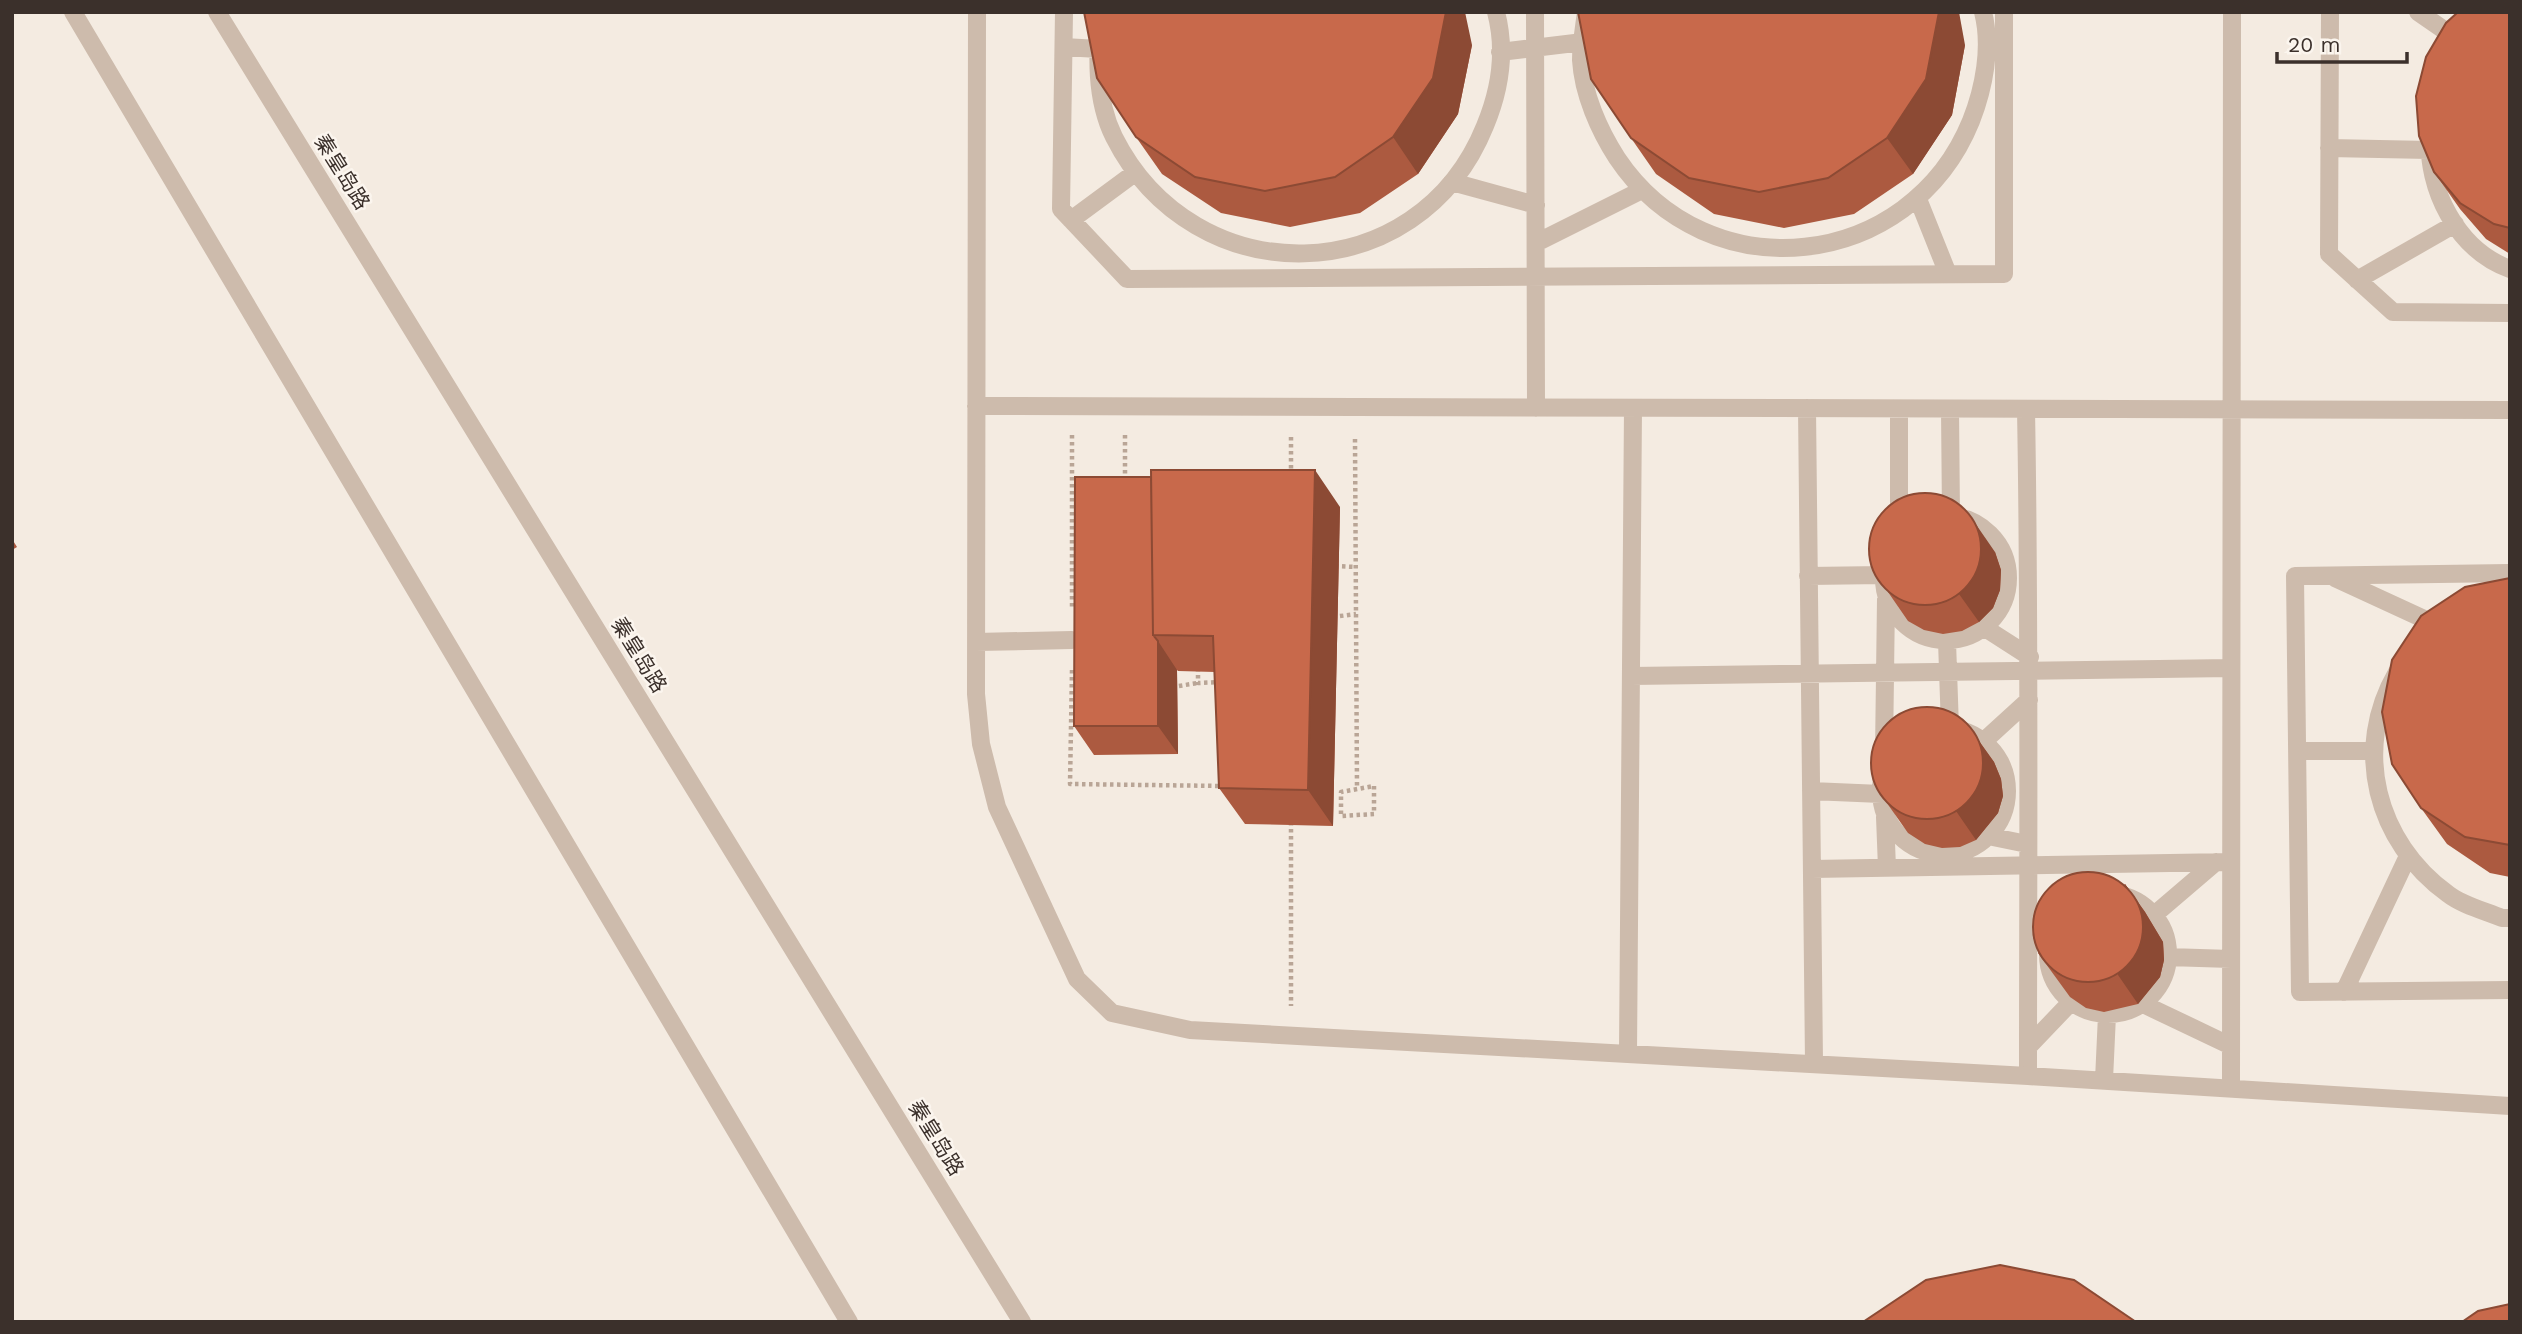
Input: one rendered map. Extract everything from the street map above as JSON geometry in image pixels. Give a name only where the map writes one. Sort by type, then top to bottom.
[{"type":"street","points":[[73,12],[849,1322]]},
{"type":"street","name":"秦皇岛路","points":[[217,12],[1022,1322]]},
{"type":"street","points":[[977,12],[976,694],[981,744],[997,807],[1077,979],[1112,1013],[1191,1030],[1814,1063],[2510,1106]]},
{"type":"street","points":[[1064,12],[1061,209],[1127,279],[2004,274],[1995,46],[1983,12]]},
{"type":"street","points":[[1101,12],[1096,67],[1113,135],[1148,189],[1197,229],[1255,251],[1319,255],[1379,239],[1433,205],[1473,157],[1497,98],[1502,35],[1496,12]]},
{"type":"street","points":[[1535,12],[1536,408]]},
{"type":"street","points":[[1586,12],[1581,61],[1598,130],[1633,182],[1682,223],[1741,245],[1804,249],[1865,233],[1919,199],[1959,151],[1983,92],[2004,12]]},
{"type":"street","points":[[2231,1088],[2231,959],[2224,862],[2231,668],[2232,12]]},
{"type":"street","points":[[2330,12],[2329,254],[2393,312],[2510,313]]},
{"type":"street","points":[[2418,12],[2468,48]]},
{"type":"street","points":[[1500,52],[1535,51],[1583,42]]},
{"type":"street","points":[[1064,47],[1097,49]]},
{"type":"street","points":[[2432,110],[2428,158],[2440,201],[2464,238],[2499,265],[2510,269]]},
{"type":"street","points":[[2329,148],[2429,150]]},
{"type":"street","points":[[1071,220],[1136,172]]},
{"type":"street","points":[[1452,182],[1536,205]]},
{"type":"street","points":[[1536,243],[1642,190]]},
{"type":"street","points":[[1919,199],[1948,274]]},
{"type":"street","points":[[2357,280],[2455,224]]},
{"type":"street","points":[[1804,249],[1804,275]]},
{"type":"street","points":[[1319,255],[1321,278]]},
{"type":"street","points":[[976,407],[2510,410]]},
{"type":"street","points":[[1628,1053],[1633,408]]},
{"type":"street","points":[[1807,408],[1814,1063]]},
{"type":"street","points":[[1899,409],[1899,536]]},
{"type":"street","points":[[1950,409],[1951,516]]},
{"type":"street","points":[[2026,409],[2030,664],[2027,844],[2028,1076]]},
{"type":"street","points":[[1886,596],[1895,615],[1909,629],[1927,638],[1947,641],[1968,638],[1985,628],[1998,612],[2007,594],[2009,574],[2004,553],[1993,535],[1976,522],[1951,516],[1935,516],[1916,523],[1899,536],[1888,554],[1883,575],[1886,596],[1883,673],[1884,774],[1881,794],[1888,868]]},
{"type":"street","points":[[2009,574],[2029,572]]},
{"type":"street","points":[[2510,573],[2295,576],[2300,992],[2510,990]]},
{"type":"street","points":[[1808,576],[1883,575]]},
{"type":"street","points":[[2329,576],[2442,620],[2418,642]]},
{"type":"street","points":[[1985,628],[2030,664]]},
{"type":"street","points":[[976,642],[1072,640]]},
{"type":"street","points":[[1947,641],[1950,728]]},
{"type":"street","points":[[2403,661],[2383,695],[2372,751],[2381,807],[2407,858],[2449,896],[2502,918],[2510,918]]},
{"type":"street","points":[[1631,676],[1950,672],[2030,664],[2231,668]]},
{"type":"street","points":[[1984,741],[2029,700]]},
{"type":"street","points":[[1812,869],[1888,868],[1949,860],[1988,836],[2003,815],[2007,797],[2006,776],[1998,757],[1984,741],[1966,731],[1950,728],[1926,730],[1907,740],[1892,755],[1884,774]]},
{"type":"street","points":[[2297,751],[2372,751]]},
{"type":"street","points":[[1811,791],[1881,794]]},
{"type":"street","points":[[2007,797],[2028,793]]},
{"type":"street","points":[[1885,814],[1896,832],[1910,844],[1927,852],[1949,860],[2027,872],[2110,864],[2224,862]]},
{"type":"street","points":[[1988,836],[2027,844]]},
{"type":"street","points":[[2344,992],[2407,858]]},
{"type":"street","points":[[2154,915],[2224,862]]},
{"type":"street","points":[[2110,864],[2111,894]]},
{"type":"street","points":[[2027,872],[2056,902],[2078,901],[2098,894],[2111,894],[2138,901],[2154,915],[2164,932],[2168,957],[2166,972],[2157,989],[2143,1003],[2126,1012],[2107,1015],[2087,1012],[2071,1002],[2057,987],[2049,970],[2048,950],[2056,902]]},
{"type":"street","points":[[2027,950],[2048,950]]},
{"type":"street","points":[[2168,957],[2231,959]]},
{"type":"street","points":[[2028,1047],[2071,1002]]},
{"type":"street","points":[[2143,1003],[2231,1046]]},
{"type":"street","points":[[2104,1080],[2107,1015]]},
{"type":"path","points":[[1072,407],[1070,784],[1229,786]]},
{"type":"path","points":[[1125,407],[1125,490]]},
{"type":"path","points":[[1291,407],[1291,488]]},
{"type":"path","points":[[1355,407],[1357,788]]},
{"type":"path","points":[[1326,567],[1356,568]]},
{"type":"path","points":[[1326,617],[1356,614]]},
{"type":"path","points":[[1198,661],[1198,683]]},
{"type":"path","points":[[1168,675],[1168,687],[1223,682]]},
{"type":"path","points":[[1374,786],[1374,814],[1341,816],[1341,792],[1357,788],[1374,786]]},
{"type":"path","points":[[1291,816],[1291,1035]]},
{"type":"building","points":[[1084,12],[1446,12],[1433,78],[1393,137],[1335,177],[1265,191],[1195,177],[1136,137],[1097,78]]},
{"type":"building","points":[[1578,12],[1939,12],[1926,79],[1887,138],[1828,178],[1759,192],[1689,178],[1631,138],[1591,79]]},
{"type":"building","points":[[2458,12],[2510,12],[2510,228],[2494,224],[2460,203],[2434,172],[2419,136],[2416,96],[2426,57],[2446,23]]},
{"type":"building","points":[[1151,470],[1315,470],[1308,790],[1219,788],[1213,636],[1153,635]]},
{"type":"building","points":[[1075,477],[1151,477],[1153,635],[1158,641],[1158,726],[1074,726]]},
{"type":"building","points":[[1925,493],[1946,498],[1964,510],[1976,528],[1981,549],[1976,570],[1964,588],[1946,600],[1925,605],[1904,600],[1886,588],[1874,570],[1869,549],[1874,528],[1886,510],[1904,498]]},
{"type":"building","points":[[2510,578],[2510,845],[2465,837],[2421,808],[2392,764],[2382,712],[2392,660],[2421,616],[2465,587]]},
{"type":"building","points":[[1927,707],[1948,712],[1966,724],[1978,742],[1983,763],[1978,784],[1966,802],[1948,814],[1927,819],[1906,814],[1888,802],[1876,784],[1871,763],[1876,742],[1888,724],[1906,712]]},
{"type":"building","points":[[2088,872],[2109,876],[2127,888],[2139,906],[2143,927],[2139,948],[2127,966],[2109,978],[2088,982],[2067,978],[2049,966],[2037,948],[2033,927],[2037,906],[2049,888],[2067,876]]},
{"type":"building","points":[[2000,1265],[2074,1280],[2136,1322],[1863,1322],[1926,1280]]},
{"type":"building","points":[[2510,1304],[2510,1322],[2462,1322],[2478,1311]]}]
